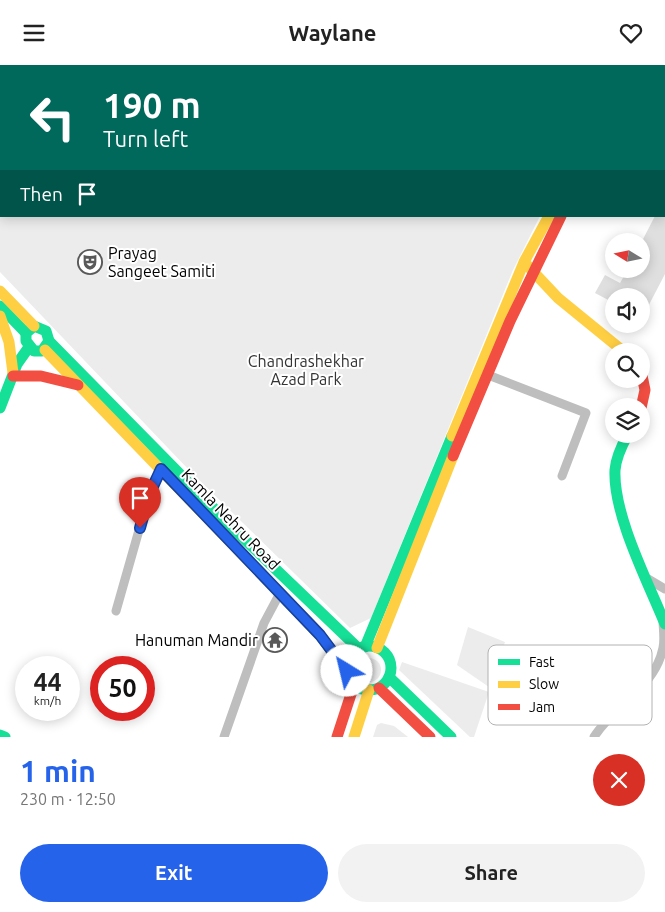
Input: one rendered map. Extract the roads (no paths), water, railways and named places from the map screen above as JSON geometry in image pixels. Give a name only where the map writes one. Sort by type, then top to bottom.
[{"type":"main road","points":[[378,648],[524,262],[548,217]]},
{"type":"main road","points":[[337,737],[354,685],[347,671],[350,657],[362,648],[483,373],[560,217]]},
{"type":"main road","points":[[524,262],[558,298],[613,343]]},
{"type":"main road","points":[[0,291],[30,329]]},
{"type":"main road","points":[[0,306],[30,329],[46,331],[33,359],[13,376],[0,408]]},
{"type":"main road","points":[[0,316],[9,342],[13,376]]},
{"type":"main road","points":[[30,329],[26,341],[40,347]]},
{"type":"main road","name":"Kamla Nehru Road","points":[[40,347],[161,469],[320,635],[347,671]]},
{"type":"main road","name":"Kamla Nehru Road","points":[[40,347],[236,531],[339,632],[362,648]]},
{"type":"main road","points":[[13,376],[41,376],[78,385]]},
{"type":"main road","points":[[623,443],[614,471],[619,506],[664,622]]},
{"type":"main road","points":[[354,737],[374,689],[389,677],[390,664],[388,657],[378,648],[362,648]]},
{"type":"main road","points":[[389,677],[451,737]]},
{"type":"main road","points":[[354,685],[374,689],[430,737]]},
{"type":"main road","points":[[0,735],[5,737]]},
{"type":"street","points":[[483,373],[586,413],[562,475]]},
{"type":"street","points":[[116,611],[149,495],[161,469]]},
{"type":"street","points":[[648,579],[665,589]]},
{"type":"street","points":[[224,737],[264,623],[280,593]]},
{"type":"street","points":[[652,673],[663,648],[664,622]]},
{"type":"street","points":[[594,737],[603,725]]},
{"type":"place","name":"Prayag Sangeet Samiti","points":[[90,262]]},
{"type":"place","name":"Hanuman Mandir","points":[[275,640]]},
{"type":"park label","name":"Chandrashekhar Azad Park","points":[[306,370]]}]
